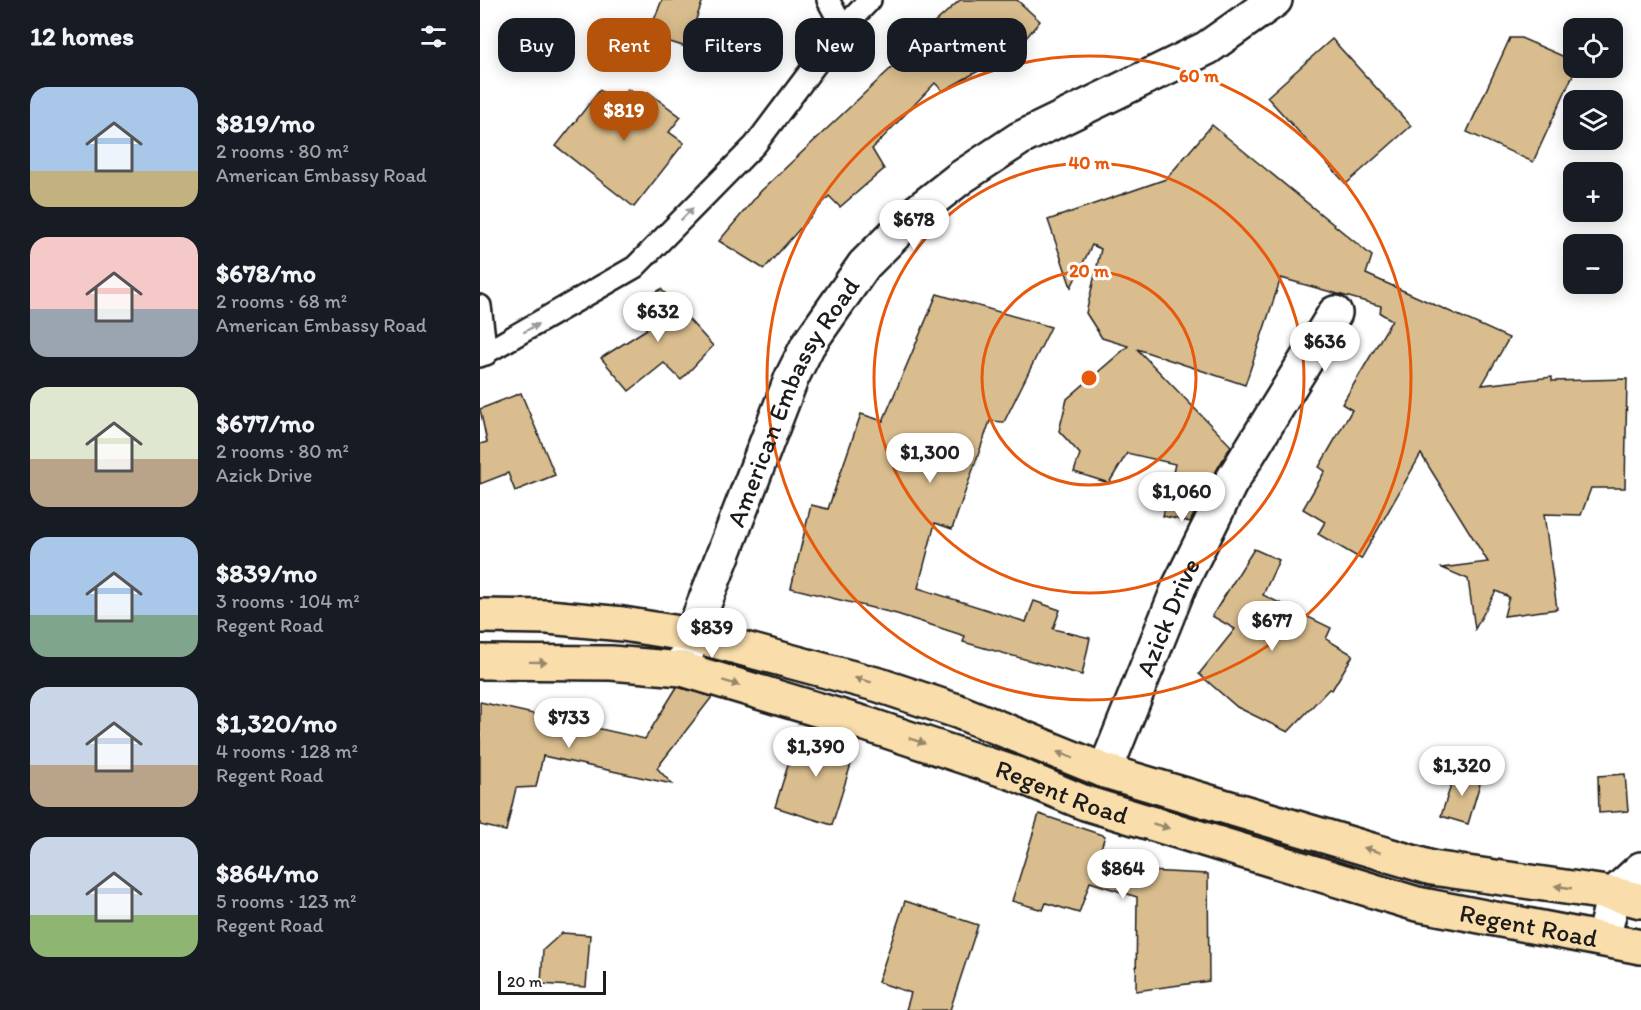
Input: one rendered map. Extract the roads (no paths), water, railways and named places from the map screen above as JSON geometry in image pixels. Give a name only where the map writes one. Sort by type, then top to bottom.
[{"type":"main road","name":"Regent Road","points":[[480,616],[548,616],[692,635],[879,685],[957,711],[1105,771],[1432,868],[1627,898]]},
{"type":"main road","name":"Regent Road","points":[[480,662],[611,663],[682,669],[866,724],[1016,774],[1085,803],[1417,904],[1641,947]]},
{"type":"street","name":"American Embassy Road","points":[[682,669],[692,635],[792,378],[814,336],[864,265],[918,211],[960,178],[1019,139],[1207,48],[1275,0]]},
{"type":"street","name":"Azick Drive","points":[[1105,771],[1179,587],[1230,484],[1335,313]]},
{"type":"street","points":[[1603,939],[1641,869]]},
{"type":"lane","points":[[828,0],[838,18]]},
{"type":"lane","points":[[853,18],[870,0]]},
{"type":"lane","points":[[480,306],[483,355],[635,267],[755,145],[810,72]]}]
